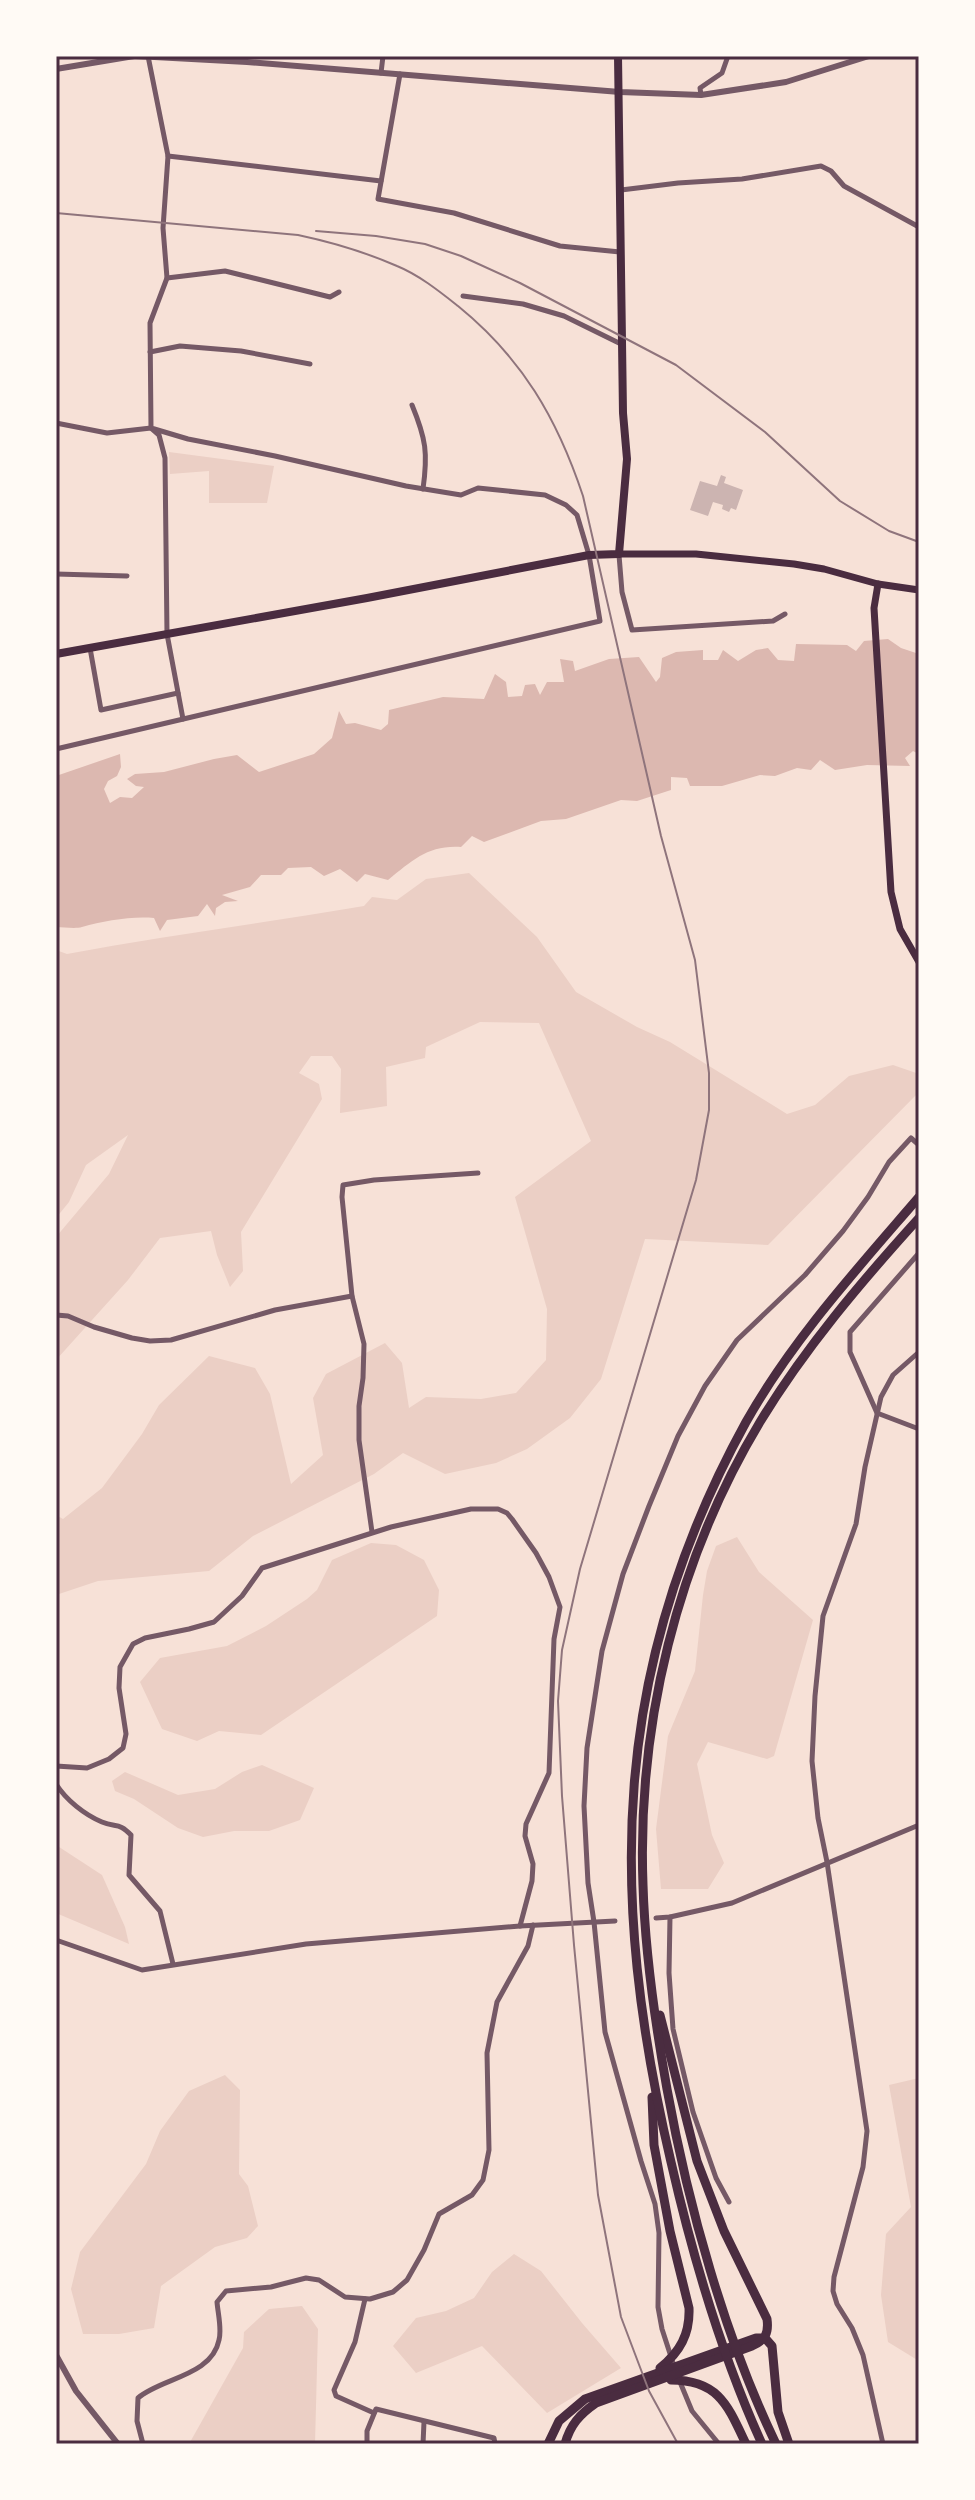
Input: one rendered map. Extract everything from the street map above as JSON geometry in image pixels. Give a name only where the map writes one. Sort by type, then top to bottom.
[{"type":"highway","points":[[56,654],[589,555],[619,554],[627,459],[623,413],[618,56]]},
{"type":"highway","points":[[762,2444],[701,2279],[684,2219],[651,2070],[636,1963],[630,1838],[637,1736],[646,1685],[671,1588],[708,1496],[749,1418],[783,1365],[824,1310],[919,1197]]},
{"type":"highway","points":[[776,2444],[743,2364],[696,2217],[674,2124],[648,1961],[643,1885],[645,1789],[650,1737],[668,1642],[700,1546],[740,1458],[793,1372],[834,1316],[919,1218]]},
{"type":"highway","points":[[648,1961],[697,2161],[724,2231],[767,2319],[765,2338]]},
{"type":"highway","points":[[651,2070],[654,2145],[670,2231],[689,2308],[687,2332],[677,2352],[657,2377]]},
{"type":"highway","points":[[548,2444],[559,2421],[585,2399],[686,2371],[714,2356],[765,2338]]},
{"type":"highway","points":[[765,2338],[772,2346],[778,2412],[789,2444]]},
{"type":"highway","points":[[657,2377],[686,2371],[708,2387],[726,2402],[746,2444]]},
{"type":"highway","points":[[565,2444],[569,2430],[585,2411],[624,2388]]},
{"type":"main road","points":[[619,554],[696,554],[794,564],[878,584],[919,590]]},
{"type":"main road","points":[[878,584],[874,608],[891,892],[900,929],[919,962]]},
{"type":"street","points":[[148,56],[168,156],[163,228],[167,278],[150,323],[151,428],[159,435],[165,458],[167,634],[183,719]]},
{"type":"street","points":[[56,69],[148,56],[620,92],[701,95],[786,82],[869,56]]},
{"type":"street","points":[[381,73],[383,56]]},
{"type":"street","points":[[701,95],[700,88],[722,73],[728,56]]},
{"type":"street","points":[[400,74],[378,199],[455,214],[560,246],[621,252]]},
{"type":"street","points":[[168,156],[381,181]]},
{"type":"street","points":[[621,190],[742,179],[821,166],[831,171],[844,186],[919,227]]},
{"type":"street","points":[[167,278],[225,271],[330,297],[339,292]]},
{"type":"street","points":[[463,296],[523,304],[564,316],[623,345]]},
{"type":"street","points":[[150,352],[180,346],[241,351],[310,364]]},
{"type":"street","points":[[412,405],[422,430],[427,457],[423,489]]},
{"type":"street","points":[[56,423],[107,433],[151,428],[188,439],[461,495],[478,488],[545,495],[566,505],[577,515],[589,555],[600,621],[56,749]]},
{"type":"street","points":[[619,554],[622,592],[632,630],[773,621],[785,614]]},
{"type":"street","points":[[56,574],[127,576]]},
{"type":"street","points":[[90,648],[101,710],[178,693]]},
{"type":"street","points":[[719,2444],[692,2411],[662,2329],[658,2307],[659,2233],[655,2204],[605,2032],[588,1883],[585,1821],[587,1748],[610,1616],[649,1506],[678,1436],[705,1386],[737,1340],[824,1253],[868,1197],[897,1153],[911,1138],[918,1144]]},
{"type":"street","points":[[372,1532],[359,1440],[364,1344],[352,1296],[343,1185],[478,1173]]},
{"type":"street","points":[[919,1253],[850,1332],[850,1352],[877,1413],[919,1429]]},
{"type":"street","points":[[56,1315],[68,1316],[132,1338],[171,1340],[275,1310],[352,1296]]},
{"type":"street","points":[[883,2444],[863,2355],[833,2291],[863,2167],[867,2131],[818,1818],[812,1761],[823,1616],[856,1524],[881,1397],[893,1375],[919,1352]]},
{"type":"street","points":[[56,1766],[87,1768],[109,1759],[123,1748],[126,1734],[119,1688],[120,1667],[133,1644],[145,1638],[214,1622],[242,1596],[262,1568],[372,1532],[471,1509],[498,1509],[512,1519],[549,1577],[560,1607],[554,1639],[549,1773],[526,1824],[525,1836],[533,1864],[532,1881],[520,1926]]},
{"type":"street","points":[[56,1784],[86,1813],[104,1824],[121,1825],[131,1835],[129,1875],[160,1911],[173,1964]]},
{"type":"street","points":[[656,1918],[732,1903],[919,1825]]},
{"type":"street","points":[[670,1917],[669,1973],[673,2029],[693,2112],[716,2178],[729,2202]]},
{"type":"street","points":[[56,1940],[142,1970],[306,1944],[615,1921]]},
{"type":"street","points":[[143,2444],[137,2421],[138,2398],[148,2389],[186,2375],[212,2355],[219,2342],[217,2302],[226,2291],[271,2287],[306,2278],[319,2280],[345,2297],[365,2299],[393,2292],[407,2280],[439,2214],[472,2195],[483,2180],[489,2150],[487,2053],[497,2002],[528,1946],[533,1925]]},
{"type":"street","points":[[365,2299],[355,2342],[334,2390],[336,2396],[374,2413]]},
{"type":"street","points":[[56,2355],[76,2391],[118,2444]]},
{"type":"street","points":[[367,2444],[367,2431],[376,2409],[494,2438],[495,2444]]},
{"type":"street","points":[[423,2444],[424,2422]]},
{"type":"shaded area","points":[[169,452],[274,466],[267,503],[209,503],[209,471],[170,476]]},
{"type":"shaded area","points":[[888,639],[901,648],[919,654],[919,754],[913,751],[905,758],[910,766],[867,765],[835,770],[820,760],[811,770],[797,768],[775,776],[760,775],[722,786],[690,786],[687,778],[671,777],[671,790],[637,801],[621,800],[566,819],[541,821],[484,842],[472,836],[461,847],[430,851],[388,880],[365,874],[357,882],[340,869],[324,876],[311,867],[288,868],[281,875],[261,875],[250,887],[222,895],[238,901],[225,902],[216,908],[215,916],[207,904],[198,916],[167,920],[160,931],[154,918],[118,920],[79,928],[56,927],[56,776],[120,754],[121,767],[117,776],[108,781],[104,789],[110,803],[120,797],[132,798],[144,787],[136,786],[127,779],[135,774],[164,772],[237,755],[259,772],[314,754],[332,738],[339,711],[346,724],[355,723],[381,730],[388,724],[389,710],[443,697],[484,699],[495,674],[506,682],[508,697],[522,696],[525,685],[535,684],[540,695],[547,682],[564,682],[560,659],[573,661],[575,671],[609,659],[639,657],[656,682],[660,677],[662,658],[676,652],[703,650],[703,660],[718,660],[723,650],[738,661],[756,650],[768,648],[778,660],[794,661],[796,644],[847,645],[856,651],[864,641]]},
{"type":"shaded area","points":[[469,873],[537,937],[576,992],[670,1042],[787,1114],[815,1105],[849,1076],[893,1065],[919,1074],[919,1092],[768,1245],[645,1239],[601,1379],[570,1418],[527,1449],[496,1463],[445,1474],[403,1453],[374,1474],[253,1536],[209,1571],[98,1581],[56,1595],[56,1515],[63,1519],[102,1488],[142,1434],[159,1405],[209,1356],[255,1368],[270,1394],[291,1484],[323,1455],[313,1398],[326,1374],[385,1343],[402,1363],[409,1408],[426,1397],[481,1399],[516,1393],[546,1360],[547,1309],[515,1197],[591,1141],[539,1023],[480,1022],[426,1047],[425,1058],[386,1067],[387,1106],[340,1113],[341,1069],[332,1056],[311,1056],[299,1073],[319,1084],[322,1099],[241,1232],[243,1271],[230,1287],[211,1231],[160,1238],[128,1280],[56,1360],[56,1237],[109,1174],[128,1135],[86,1165],[69,1202],[56,1218],[56,950],[67,954],[364,906],[372,897],[397,900],[426,879]]},
{"type":"shaded area","points":[[737,1537],[759,1572],[813,1620],[774,1756],[767,1759],[708,1742],[697,1764],[712,1835],[724,1863],[708,1889],[661,1889],[656,1829],[668,1736],[695,1671],[707,1571],[716,1546]]},
{"type":"shaded area","points":[[371,1543],[396,1545],[424,1560],[439,1590],[437,1616],[261,1735],[219,1731],[197,1741],[162,1729],[140,1682],[160,1658],[227,1646],[266,1626],[317,1590],[332,1560]]},
{"type":"shaded area","points":[[262,1765],[314,1788],[300,1820],[269,1831],[234,1831],[203,1837],[178,1828],[134,1799],[115,1791],[112,1781],[125,1772],[178,1795],[215,1789],[242,1772]]},
{"type":"shaded area","points":[[56,1845],[102,1875],[125,1927],[129,1944],[56,1913]]},
{"type":"shaded area","points":[[225,2075],[240,2090],[239,2174],[248,2186],[258,2226],[247,2238],[215,2247],[161,2286],[154,2328],[119,2334],[83,2334],[71,2289],[80,2252],[146,2164],[160,2131],[189,2091]]},
{"type":"shaded area","points":[[919,2078],[919,2361],[888,2342],[881,2295],[886,2234],[911,2207],[889,2085]]},
{"type":"shaded area","points":[[514,2254],[541,2271],[621,2368],[547,2413],[482,2346],[416,2373],[393,2346],[416,2318],[446,2311],[474,2298],[492,2272]]},
{"type":"shaded area","points":[[302,2306],[318,2329],[315,2444],[189,2444],[243,2348],[244,2332],[269,2309]]},
{"type":"building","points":[[721,475],[726,477],[724,483],[743,490],[736,510],[731,508],[729,512],[722,509],[723,505],[713,502],[708,516],[690,510],[700,481],[717,486]]},
{"type":"railway","points":[[56,213],[298,235],[360,252],[413,274],[481,326],[519,368],[549,415],[583,496],[661,836],[695,960],[709,1073],[709,1110],[696,1180],[580,1569],[562,1650],[558,1701],[574,1945],[598,2195],[621,2317],[649,2391],[678,2444]]},
{"type":"railway","points":[[316,231],[425,244],[461,256],[520,283],[676,365],[765,432],[840,501],[889,531],[919,542]]}]
